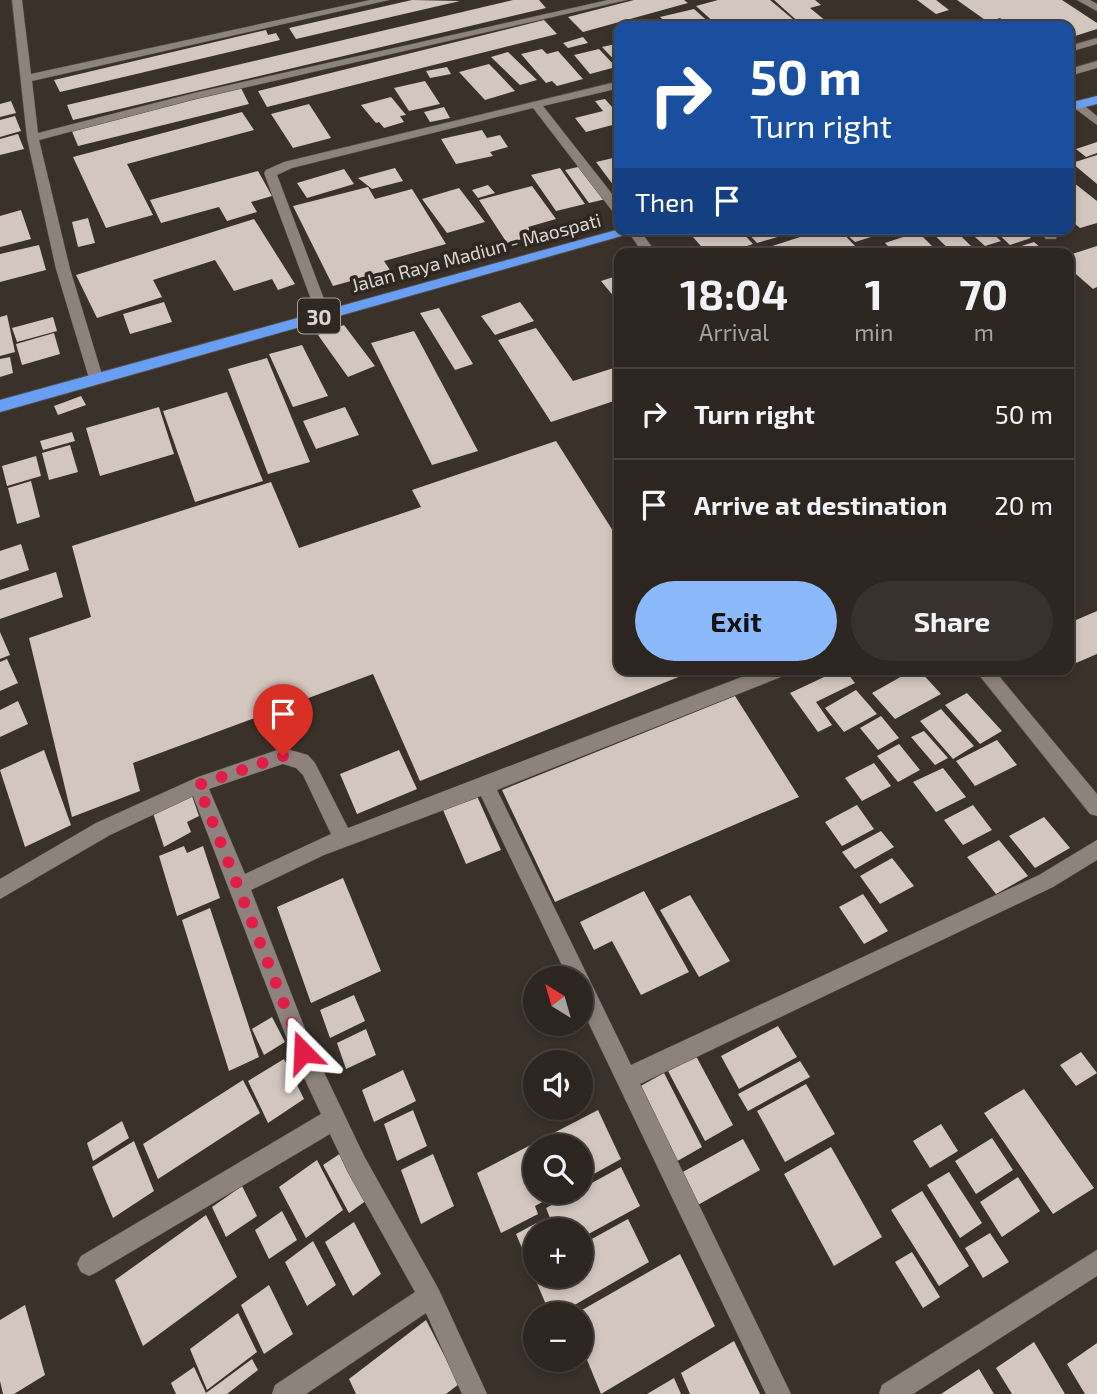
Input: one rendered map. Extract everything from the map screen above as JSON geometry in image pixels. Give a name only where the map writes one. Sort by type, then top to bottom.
[{"type":"highway","points":[[1074,106],[1097,100]]},
{"type":"highway","name":"Jalan Raya Madiun - Maospati","points":[[0,406],[617,235]]},
{"type":"street","points":[[17,0],[24,79],[33,138],[63,270],[96,378]]},
{"type":"street","points":[[24,79],[384,0]]},
{"type":"street","points":[[545,0],[559,15]]},
{"type":"street","points":[[33,138],[194,96],[622,0]]},
{"type":"street","points":[[1082,0],[1097,8]]},
{"type":"street","points":[[1074,48],[1097,41]]},
{"type":"street","points":[[1074,71],[1097,64]]},
{"type":"street","points":[[323,315],[270,173],[288,166],[614,85]]},
{"type":"street","points":[[536,104],[614,205]]},
{"type":"street","points":[[1074,107],[1097,122]]},
{"type":"street","points":[[240,886],[318,848],[486,786],[767,675]]},
{"type":"street","points":[[987,675],[1097,808]]},
{"type":"street","points":[[0,889],[103,829],[198,785],[283,756],[302,761],[309,769],[344,840]]},
{"type":"street","points":[[198,785],[240,886],[303,1052],[334,1119],[430,1296],[475,1394]]},
{"type":"street","points":[[486,786],[572,966]]},
{"type":"street","points":[[626,1079],[1046,881],[1097,849]]},
{"type":"street","points":[[593,1010],[779,1394]]},
{"type":"street","points":[[89,1264],[334,1119]]},
{"type":"street","points":[[891,1394],[1097,1262]]},
{"type":"street","points":[[285,1394],[430,1296]]},
{"type":"building","points":[[412,0],[460,1],[296,39],[289,28]]},
{"type":"building","points":[[513,0],[539,0],[546,8],[73,120],[67,105]]},
{"type":"building","points":[[634,0],[684,0],[688,3],[614,21],[614,23],[583,32],[568,17]]},
{"type":"building","points":[[718,0],[770,0],[795,21],[712,21],[696,6]]},
{"type":"building","points":[[774,0],[815,0],[821,5],[810,8],[826,21],[797,21]]},
{"type":"building","points":[[917,0],[936,0],[949,10],[936,14]]},
{"type":"building","points":[[957,0],[1062,0],[1097,23],[1097,29],[1074,36],[1074,21],[1004,21],[1000,18],[987,21]]},
{"type":"building","points":[[694,9],[707,21],[664,21],[660,17]]},
{"type":"building","points":[[544,20],[557,34],[267,107],[258,91]]},
{"type":"building","points":[[266,30],[268,35],[276,33],[280,40],[60,92],[54,80]]},
{"type":"building","points":[[583,37],[588,43],[568,48],[563,43]]},
{"type":"building","points":[[614,44],[614,60],[602,47]]},
{"type":"building","points":[[542,49],[547,54],[558,51],[583,79],[557,86],[552,81],[546,83],[521,54]]},
{"type":"building","points":[[599,49],[614,68],[590,74],[574,55]]},
{"type":"building","points":[[508,52],[537,80],[520,85],[491,57]]},
{"type":"building","points":[[489,64],[515,91],[485,100],[459,72]]},
{"type":"building","points":[[447,67],[451,74],[430,78],[426,71]]},
{"type":"building","points":[[425,81],[440,104],[409,111],[394,88]]},
{"type":"building","points":[[241,88],[249,104],[78,146],[71,129]]},
{"type":"building","points":[[391,97],[406,115],[400,116],[404,122],[384,128],[379,122],[376,123],[361,105]]},
{"type":"building","points":[[605,99],[614,109],[614,125],[586,132],[575,118],[603,111],[595,101]]},
{"type":"building","points":[[11,101],[16,113],[0,117],[0,104]]},
{"type":"building","points":[[309,104],[331,138],[293,148],[271,114]]},
{"type":"building","points":[[444,107],[450,118],[430,122],[424,112]]},
{"type":"building","points":[[242,112],[254,130],[127,164],[153,215],[106,228],[73,157]]},
{"type":"building","points":[[15,116],[21,131],[0,137],[0,120]]},
{"type":"building","points":[[482,130],[487,138],[500,135],[508,147],[490,152],[493,156],[456,164],[441,139]]},
{"type":"building","points":[[18,134],[24,149],[0,155],[0,139]]},
{"type":"building","points":[[1097,142],[1097,153],[1086,157],[1076,149]]},
{"type":"building","points":[[1097,155],[1097,184],[1074,165],[1074,162]]},
{"type":"building","points":[[614,159],[614,186],[596,162]]},
{"type":"building","points":[[582,166],[606,199],[589,203],[565,170]]},
{"type":"building","points":[[395,168],[403,181],[372,189],[358,178]]},
{"type":"building","points":[[560,168],[585,204],[556,211],[531,175]]},
{"type":"building","points":[[344,169],[354,184],[307,198],[297,183]]},
{"type":"building","points":[[258,171],[272,196],[251,202],[257,212],[227,221],[219,207],[161,223],[150,200]]},
{"type":"building","points":[[1074,183],[1097,201],[1097,223],[1080,228],[1074,223]]},
{"type":"building","points":[[488,185],[495,193],[478,198],[472,190]]},
{"type":"building","points":[[532,186],[556,219],[528,227],[534,236],[507,243],[479,200]]},
{"type":"building","points":[[368,187],[375,199],[412,189],[446,244],[384,261],[390,270],[333,286],[293,206]]},
{"type":"building","points":[[459,188],[485,222],[447,233],[422,199]]},
{"type":"building","points":[[21,210],[31,239],[0,247],[0,216]]},
{"type":"building","points":[[88,218],[95,243],[78,247],[72,222]]},
{"type":"building","points":[[254,219],[295,284],[278,290],[272,279],[234,291],[215,260],[153,280],[162,297],[97,318],[76,275]]},
{"type":"building","points":[[745,235],[753,244],[741,248],[703,248],[692,236]]},
{"type":"building","points":[[750,235],[785,235],[757,243]]},
{"type":"building","points":[[806,235],[845,235],[855,246],[849,248],[766,248]]},
{"type":"building","points":[[847,235],[877,235],[855,242]]},
{"type":"building","points":[[909,235],[921,235],[934,248],[890,248],[885,243]]},
{"type":"building","points":[[934,235],[960,235],[973,248],[948,248]]},
{"type":"building","points":[[973,235],[994,235],[1001,241],[985,246]]},
{"type":"building","points":[[999,235],[1028,235],[1031,238],[1010,245]]},
{"type":"building","points":[[1034,242],[1041,248],[1015,248]]},
{"type":"building","points":[[39,245],[46,270],[0,282],[0,254]]},
{"type":"building","points":[[1097,246],[1097,287],[1093,289],[1074,272],[1074,253]]},
{"type":"building","points":[[614,277],[614,297],[601,281]]},
{"type":"building","points":[[164,302],[172,322],[130,334],[123,314]]},
{"type":"building","points":[[520,302],[534,321],[495,335],[481,316]]},
{"type":"building","points":[[439,308],[473,364],[455,370],[420,313]]},
{"type":"building","points":[[7,315],[15,352],[0,356],[0,317]]},
{"type":"building","points":[[53,317],[57,331],[17,342],[12,328]]},
{"type":"building","points":[[344,325],[375,366],[348,377],[318,335]]},
{"type":"building","points":[[536,328],[573,381],[614,368],[614,401],[551,422],[498,340]]},
{"type":"building","points":[[414,331],[478,451],[432,465],[371,343]]},
{"type":"building","points":[[54,333],[60,354],[22,365],[16,344]]},
{"type":"building","points":[[302,345],[328,396],[293,407],[269,354]]},
{"type":"building","points":[[10,357],[13,373],[0,377],[0,359]]},
{"type":"building","points":[[267,358],[310,462],[268,474],[228,369]]},
{"type":"building","points":[[227,392],[263,481],[195,502],[163,411]]},
{"type":"building","points":[[81,396],[86,405],[58,415],[54,406]]},
{"type":"building","points":[[159,407],[174,454],[100,476],[86,428]]},
{"type":"building","points":[[345,407],[359,435],[316,449],[303,421]]},
{"type":"building","points":[[72,432],[75,441],[43,450],[40,441]]},
{"type":"building","points":[[556,441],[614,533],[614,675],[684,675],[420,781],[373,674],[133,763],[140,791],[72,817],[29,638],[91,617],[72,546],[271,482],[299,548],[421,507],[412,490]]},
{"type":"building","points":[[70,445],[78,472],[49,480],[42,453]]},
{"type":"building","points":[[36,456],[41,476],[7,486],[2,466]]},
{"type":"building","points":[[31,481],[40,517],[17,524],[8,488]]},
{"type":"building","points":[[21,544],[29,570],[0,580],[0,551]]},
{"type":"building","points":[[56,572],[63,597],[0,619],[0,590]]},
{"type":"building","points":[[1097,611],[1097,654],[1076,663],[1074,661],[1074,621]]},
{"type":"building","points":[[0,632],[10,655],[0,659]]},
{"type":"building","points":[[7,659],[18,683],[0,691],[0,662]]},
{"type":"building","points":[[828,675],[849,675],[855,683],[816,702],[832,725],[818,732],[790,693]]},
{"type":"building","points":[[904,675],[924,675],[941,694],[895,719],[872,693]]},
{"type":"building","points":[[856,690],[877,714],[844,732],[825,708]]},
{"type":"building","points":[[967,693],[1002,731],[980,744],[945,705]]},
{"type":"building","points":[[735,696],[799,797],[555,902],[502,790]]},
{"type":"building","points":[[18,701],[28,724],[0,737],[0,710]]},
{"type":"building","points":[[941,709],[974,746],[953,759],[920,721]]},
{"type":"building","points":[[881,716],[899,738],[878,750],[860,728]]},
{"type":"building","points":[[924,731],[948,758],[935,765],[911,737]]},
{"type":"building","points":[[997,740],[1017,765],[975,786],[956,761]]},
{"type":"building","points":[[899,744],[920,770],[898,782],[877,756]]},
{"type":"building","points":[[44,750],[71,825],[25,847],[0,770]]},
{"type":"building","points":[[399,750],[417,789],[357,814],[340,774]]},
{"type":"building","points":[[874,763],[891,786],[862,801],[845,778]]},
{"type":"building","points":[[943,768],[966,797],[936,812],[913,782]]},
{"type":"building","points":[[192,796],[199,816],[187,822],[191,832],[164,847],[153,813]]},
{"type":"building","points":[[477,796],[501,850],[466,864],[443,810]]},
{"type":"building","points":[[857,805],[874,829],[842,846],[825,822]]},
{"type":"building","points":[[973,805],[992,830],[963,845],[944,820]]},
{"type":"building","points":[[1044,817],[1070,848],[1035,868],[1009,836]]},
{"type":"building","points":[[881,831],[894,847],[855,869],[842,852]]},
{"type":"building","points":[[999,840],[1028,876],[996,894],[967,857]]},
{"type":"building","points":[[184,846],[187,853],[203,846],[220,898],[177,916],[159,856]]},
{"type":"building","points":[[892,858],[914,886],[880,904],[860,876]]},
{"type":"building","points":[[343,878],[381,971],[311,1003],[277,907]]},
{"type":"building","points":[[644,891],[689,972],[641,995],[612,941],[594,950],[580,922]]},
{"type":"building","points":[[863,894],[888,931],[864,944],[839,907]]},
{"type":"building","points":[[690,895],[730,961],[699,977],[660,910]]},
{"type":"building","points":[[210,908],[259,1057],[229,1071],[182,920]]},
{"type":"building","points":[[354,995],[365,1021],[330,1038],[320,1010]]},
{"type":"building","points":[[272,1017],[285,1042],[264,1055],[252,1029]]},
{"type":"building","points":[[778,1026],[797,1057],[739,1089],[721,1056]]},
{"type":"building","points":[[366,1029],[376,1055],[346,1069],[337,1043]]},
{"type":"building","points":[[1081,1052],[1097,1073],[1076,1086],[1060,1065]]},
{"type":"building","points":[[696,1056],[733,1125],[705,1141],[668,1071]]},
{"type":"building","points":[[284,1059],[304,1099],[268,1123],[248,1081]]},
{"type":"building","points":[[800,1061],[810,1077],[748,1111],[738,1094]]},
{"type":"building","points":[[403,1070],[416,1101],[374,1122],[362,1090]]},
{"type":"building","points":[[664,1073],[702,1147],[674,1163],[637,1088]]},
{"type":"building","points":[[243,1080],[260,1113],[158,1179],[143,1144]]},
{"type":"building","points":[[806,1084],[835,1134],[785,1162],[757,1111]]},
{"type":"building","points":[[1024,1089],[1094,1188],[1053,1214],[984,1113]]},
{"type":"building","points":[[413,1110],[427,1146],[397,1161],[384,1124]]},
{"type":"building","points":[[598,1110],[621,1159],[593,1174],[593,1134],[552,1134],[579,1120],[593,1120],[593,1113]]},
{"type":"building","points":[[122,1121],[129,1138],[93,1161],[87,1143]]},
{"type":"building","points":[[941,1124],[958,1151],[930,1168],[913,1141]]},
{"type":"building","points":[[992,1138],[1013,1170],[976,1194],[955,1161]]},
{"type":"building","points":[[743,1139],[760,1170],[696,1206],[679,1174]]},
{"type":"building","points":[[134,1141],[154,1191],[113,1218],[92,1167]]},
{"type":"building","points":[[831,1147],[882,1237],[834,1266],[784,1174]]},
{"type":"building","points":[[523,1149],[523,1204],[539,1204],[535,1206],[538,1214],[523,1218],[523,1222],[501,1233],[477,1173]]},
{"type":"building","points":[[341,1153],[367,1200],[349,1213],[323,1165]]},
{"type":"building","points":[[433,1154],[454,1206],[421,1224],[401,1170]]},
{"type":"building","points":[[317,1160],[343,1210],[306,1238],[279,1187]]},
{"type":"building","points":[[621,1167],[640,1206],[593,1231],[593,1218],[550,1218],[546,1208],[553,1204],[593,1204],[593,1182]]},
{"type":"building","points":[[949,1172],[982,1223],[960,1238],[927,1185]]},
{"type":"building","points":[[1018,1177],[1040,1211],[1002,1237],[980,1202]]},
{"type":"building","points":[[242,1186],[257,1216],[226,1237],[212,1207]]},
{"type":"building","points":[[922,1191],[969,1266],[939,1286],[891,1210]]},
{"type":"building","points":[[282,1211],[297,1240],[269,1259],[255,1230]]},
{"type":"building","points":[[206,1215],[237,1277],[143,1346],[115,1280]]},
{"type":"building","points":[[628,1219],[649,1262],[580,1302],[545,1302],[539,1288],[593,1288],[593,1238]]},
{"type":"building","points":[[354,1222],[381,1274],[353,1296],[325,1242]]},
{"type":"building","points":[[523,1230],[523,1250],[516,1234]]},
{"type":"building","points":[[990,1233],[1009,1262],[983,1278],[965,1248]]},
{"type":"building","points":[[313,1241],[336,1285],[307,1306],[285,1262]]},
{"type":"building","points":[[912,1252],[940,1297],[923,1308],[895,1262]]},
{"type":"building","points":[[680,1254],[715,1326],[601,1394],[592,1372],[593,1304]]},
{"type":"building","points":[[269,1285],[293,1334],[264,1354],[241,1305]]},
{"type":"building","points":[[25,1305],[45,1375],[14,1394],[3,1394],[0,1381],[0,1320]]},
{"type":"building","points":[[238,1313],[257,1352],[207,1390],[190,1349]]},
{"type":"building","points":[[426,1320],[459,1384],[446,1394],[356,1394],[349,1379]]},
{"type":"building","points":[[734,1341],[760,1394],[690,1394],[681,1373]]},
{"type":"building","points":[[1034,1342],[1065,1394],[1012,1394],[996,1368]]},
{"type":"building","points":[[1097,1343],[1097,1394],[1085,1394],[1067,1364]]},
{"type":"building","points":[[252,1359],[258,1370],[227,1394],[176,1394],[171,1383],[194,1367],[206,1393]]},
{"type":"building","points":[[979,1369],[994,1394],[941,1394]]},
{"type":"building","points":[[674,1378],[681,1394],[647,1394]]},
{"type":"route","points":[[283,756],[198,785],[240,886],[303,1052]]}]
